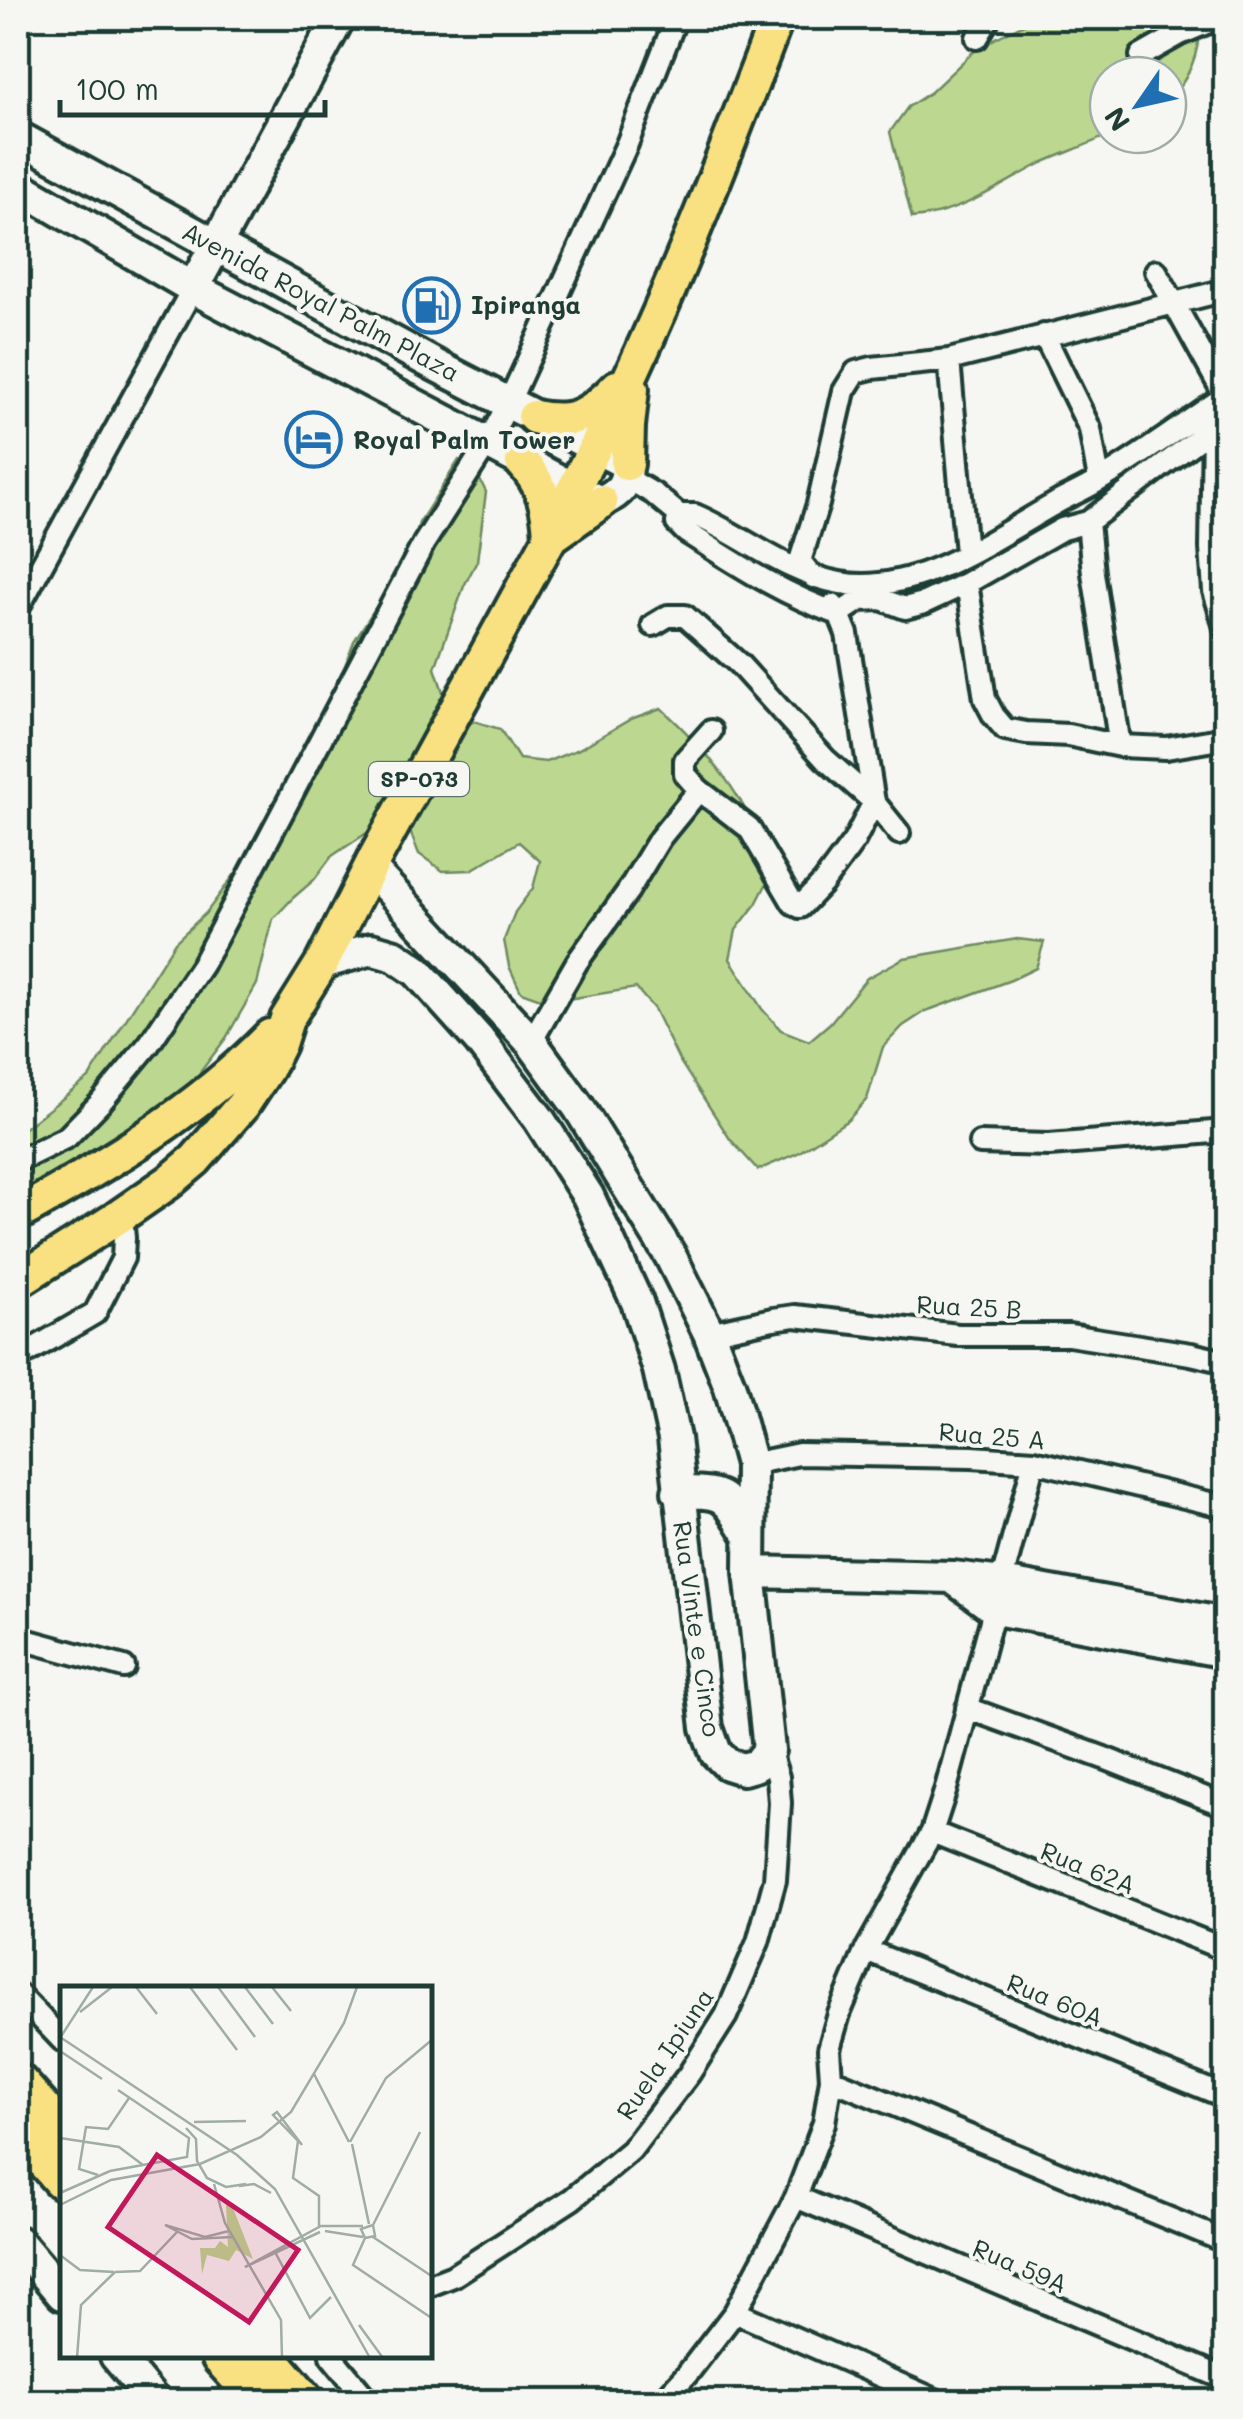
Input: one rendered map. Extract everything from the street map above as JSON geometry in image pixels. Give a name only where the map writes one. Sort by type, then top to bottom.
[{"type":"highway","points":[[18,2085],[60,2132]]},
{"type":"highway","points":[[18,2127],[60,2176]]},
{"type":"highway","points":[[216,2359],[250,2402]]},
{"type":"highway","points":[[225,2359],[264,2402]]},
{"type":"highway","points":[[267,2359],[304,2402]]},
{"type":"main road","points":[[550,538],[587,495],[594,447],[634,369],[698,223],[777,18]]},
{"type":"main road","points":[[521,410],[557,420],[582,416],[634,369]]},
{"type":"main road","points":[[627,471],[634,369]]},
{"type":"main road","points":[[522,462],[543,491],[550,517],[550,538]]},
{"type":"main road","name":"SP-073","points":[[18,1281],[169,1182],[195,1160],[243,1105],[266,1070],[288,1019],[550,538]]},
{"type":"main road","name":"SP-073","points":[[18,1214],[91,1174],[160,1129],[244,1064],[288,1019]]},
{"type":"main road","points":[[120,1155],[114,1176],[116,1190],[128,1211]]},
{"type":"street","points":[[18,608],[339,18]]},
{"type":"street","points":[[18,1161],[67,1137],[101,1102],[150,1044],[202,965],[424,543],[487,444],[521,410],[676,18]]},
{"type":"street","points":[[977,38],[989,18]]},
{"type":"street","points":[[1143,55],[1218,18]]},
{"type":"street","name":"Avenida Royal Palm Plaza","points":[[18,136],[594,447],[627,471]]},
{"type":"street","name":"Avenida Royal Palm Plaza","points":[[18,186],[193,288],[587,495]]},
{"type":"street","points":[[587,495],[618,492],[627,471],[679,515],[695,515],[812,576],[841,584],[871,586],[923,573],[966,554],[1100,480],[1225,396],[1156,271]]},
{"type":"street","points":[[711,731],[685,760],[685,774],[699,790],[749,828],[793,903],[800,907],[854,841],[874,802],[847,634],[839,614],[800,561],[818,504],[844,391],[856,372],[949,360],[1226,290]]},
{"type":"street","points":[[1044,335],[1090,429],[1100,480]]},
{"type":"street","points":[[949,360],[966,554]]},
{"type":"street","points":[[839,614],[860,600],[882,599],[904,608],[968,583],[1062,529],[1088,522],[1219,425]]},
{"type":"street","points":[[1219,425],[1211,548],[1214,591],[1226,630]]},
{"type":"street","points":[[679,515],[680,527],[754,576],[804,602],[839,614]]},
{"type":"street","points":[[1088,522],[1120,746]]},
{"type":"street","points":[[968,583],[985,699],[1005,729],[1026,734],[1068,734],[1120,746],[1166,748],[1226,738]]},
{"type":"street","points":[[654,625],[668,616],[685,616],[739,664],[826,759],[874,802],[899,833]]},
{"type":"street","points":[[530,1042],[577,962],[660,838],[699,790]]},
{"type":"street","points":[[370,868],[530,1042],[579,1108],[634,1195],[710,1333],[751,1464],[750,1572],[770,1750]]},
{"type":"street","name":"Rua Vinte e Cinco","points":[[322,962],[371,948],[395,956],[416,971],[479,1040],[555,1143],[588,1196],[637,1302],[659,1370],[674,1438],[707,1728],[716,1753],[728,1764],[743,1769],[757,1765],[770,1750]]},
{"type":"street","points":[[980,1143],[1048,1146],[1226,1131]]},
{"type":"street","points":[[18,1358],[95,1313],[123,1258],[123,1228],[128,1211]]},
{"type":"street","name":"Rua 25 B","points":[[710,1333],[794,1316],[958,1335],[1069,1335],[1226,1362]]},
{"type":"street","name":"Rua 25 A","points":[[751,1464],[799,1454],[972,1456],[1034,1461],[1226,1507]]},
{"type":"street","points":[[661,2402],[735,2312],[796,2198],[824,2124],[832,2079],[829,2049],[839,2014],[866,1950],[932,1832],[945,1792],[1034,1461]]},
{"type":"street","points":[[678,1492],[719,1495],[729,1503],[750,1536]]},
{"type":"street","points":[[750,1572],[952,1578],[998,1596],[1226,1652]]},
{"type":"street","points":[[998,1596],[1226,1624]]},
{"type":"street","points":[[18,1638],[124,1667]]},
{"type":"street","points":[[966,1708],[1226,1806]]},
{"type":"street","name":"Ruela Ipiuna","points":[[432,2284],[453,2276],[572,2199],[631,2150],[689,2074],[726,2016],[758,1942],[775,1880],[780,1803],[770,1750]]},
{"type":"street","name":"Rua 62A","points":[[932,1832],[1226,1950]]},
{"type":"street","name":"Rua 60A","points":[[866,1950],[1226,2097]]},
{"type":"street","points":[[18,1994],[60,2038]]},
{"type":"street","points":[[832,2079],[1226,2242]]},
{"type":"street","name":"Rua 59A","points":[[796,2198],[1226,2379]]},
{"type":"street","points":[[18,2242],[60,2292]]},
{"type":"street","points":[[735,2312],[940,2402]]},
{"type":"street","points":[[119,2359],[155,2402]]},
{"type":"street","points":[[333,2359],[369,2402]]},
{"type":"green space","points":[[1036,18],[1199,18],[1196,52],[1188,73],[1188,55],[1088,55],[1088,143],[963,205],[912,218],[890,132],[908,107],[931,92],[972,53]]},
{"type":"green space","points":[[459,460],[472,464],[486,492],[477,561],[435,668],[444,695],[465,727],[474,721],[500,729],[519,759],[546,762],[661,708],[674,720],[722,773],[756,833],[769,879],[736,930],[730,959],[762,1009],[781,1030],[809,1041],[830,1023],[867,978],[904,958],[1017,939],[1044,942],[1036,968],[926,1011],[903,1026],[883,1047],[867,1099],[848,1120],[798,1153],[758,1170],[730,1139],[679,1060],[654,1009],[636,988],[549,1002],[521,992],[509,966],[504,940],[515,912],[533,888],[540,861],[519,842],[471,870],[443,871],[419,854],[407,824],[379,825],[332,856],[314,880],[273,919],[257,984],[226,1038],[201,1071],[190,1099],[18,1204],[18,1133],[89,1078],[175,942],[206,913],[277,817],[332,702],[354,641],[410,554],[419,523]]},
{"type":"place","name":"Ipiranga","points":[[432,305]]},
{"type":"place","name":"Royal Palm Tower","points":[[314,440]]}]
